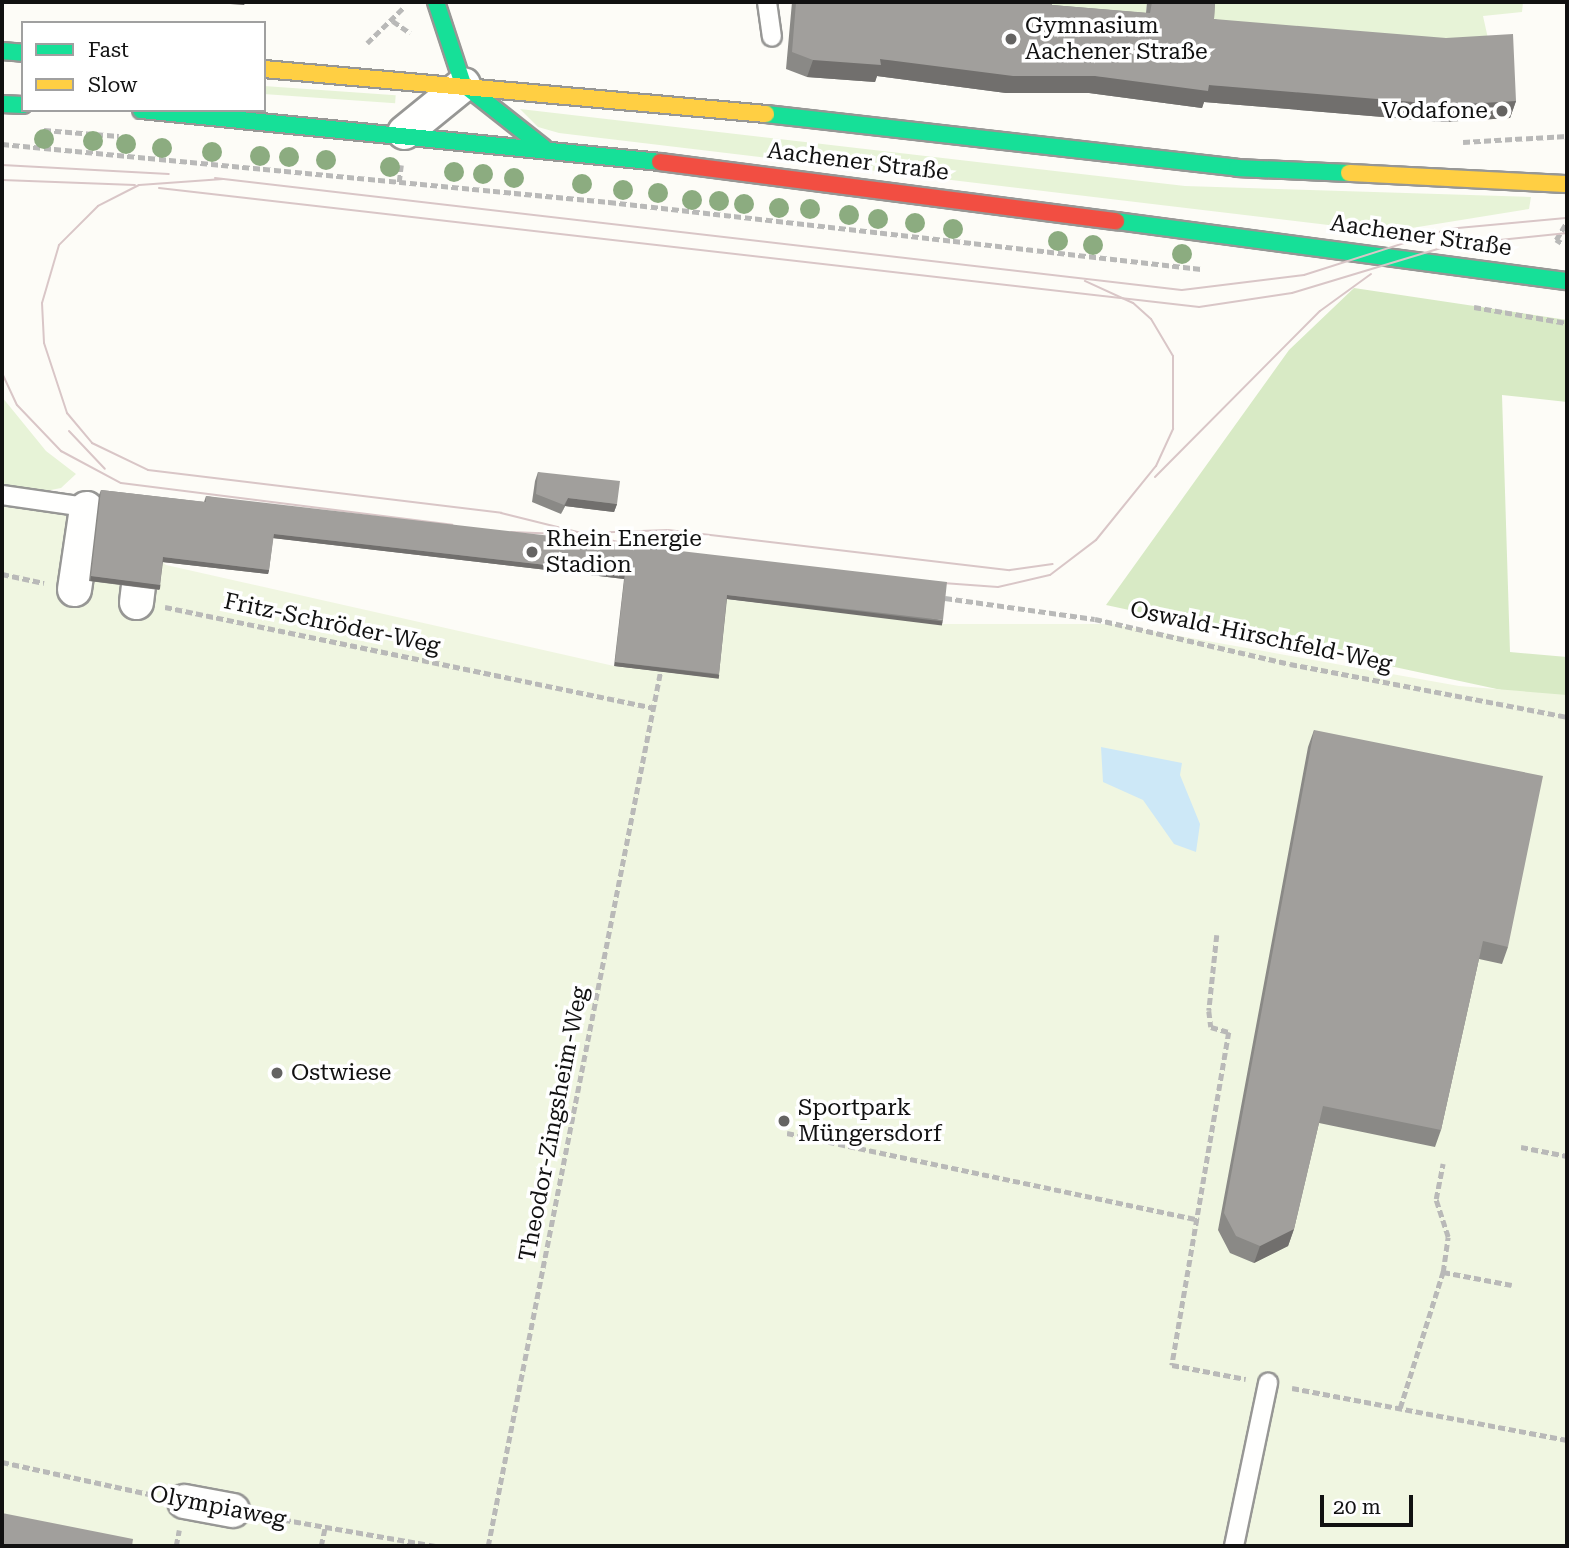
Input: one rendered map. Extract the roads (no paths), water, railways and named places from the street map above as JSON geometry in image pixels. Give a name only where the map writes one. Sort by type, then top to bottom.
[{"type":"main road","points":[[436,2],[463,84],[544,148]]},
{"type":"main road","points":[[2,51],[21,53]]},
{"type":"main road","name":"Aachener Straße","points":[[266,69],[463,84],[1237,168],[1567,184]]},
{"type":"main road","points":[[2,104],[21,105]]},
{"type":"main road","name":"Aachener Straße","points":[[165,112],[404,132],[544,148],[1235,232],[1567,281]]},
{"type":"street","points":[[404,132],[463,84]]},
{"type":"street","points":[[74,589],[97,508]]},
{"type":"street","points":[[136,602],[145,510]]},
{"type":"street","name":"Olympiaweg","points":[[184,1501],[232,1510]]},
{"type":"lane","points":[[767,2],[772,37]]},
{"type":"lane","points":[[2,495],[97,508]]},
{"type":"lane","points":[[1234,1546],[1268,1383]]},
{"type":"water","points":[[1101,747],[1182,763],[1180,775],[1200,824],[1196,852],[1174,844],[1143,800],[1103,782]]},
{"type":"tram line","points":[[2,165],[169,174]]},
{"type":"tram line","points":[[215,178],[1182,290],[1304,275],[1448,229],[1567,218]]},
{"type":"tram line","points":[[223,179],[139,185],[98,206],[59,245],[42,303],[44,343],[67,413],[92,443],[148,470],[501,513],[634,546]]},
{"type":"tram line","points":[[2,180],[135,185]]},
{"type":"tram line","points":[[159,188],[1199,307],[1292,293],[1451,245],[1567,233]]},
{"type":"tram line","points":[[1155,477],[1320,311],[1371,274]]},
{"type":"tram line","points":[[929,582],[998,587],[1050,575],[1096,540],[1156,466],[1173,429],[1173,356],[1151,319],[1133,303],[1085,281]]},
{"type":"tram line","points":[[2,373],[17,405],[61,451],[121,483],[452,525]]},
{"type":"tram line","points":[[69,431],[105,469]]},
{"type":"tram line","points":[[588,533],[668,530],[1010,570],[1053,564]]},
{"type":"tram line","points":[[511,532],[560,534]]},
{"type":"place","name":"Gymnasium Aachener Straße","points":[[1011,39]]},
{"type":"place","name":"Vodafone","points":[[1502,111]]},
{"type":"place","name":"Rhein Energie Stadion","points":[[532,552]]},
{"type":"place","name":"Ostwiese","points":[[277,1073]]},
{"type":"place","name":"Sportpark Müngersdorf","points":[[784,1121]]}]
